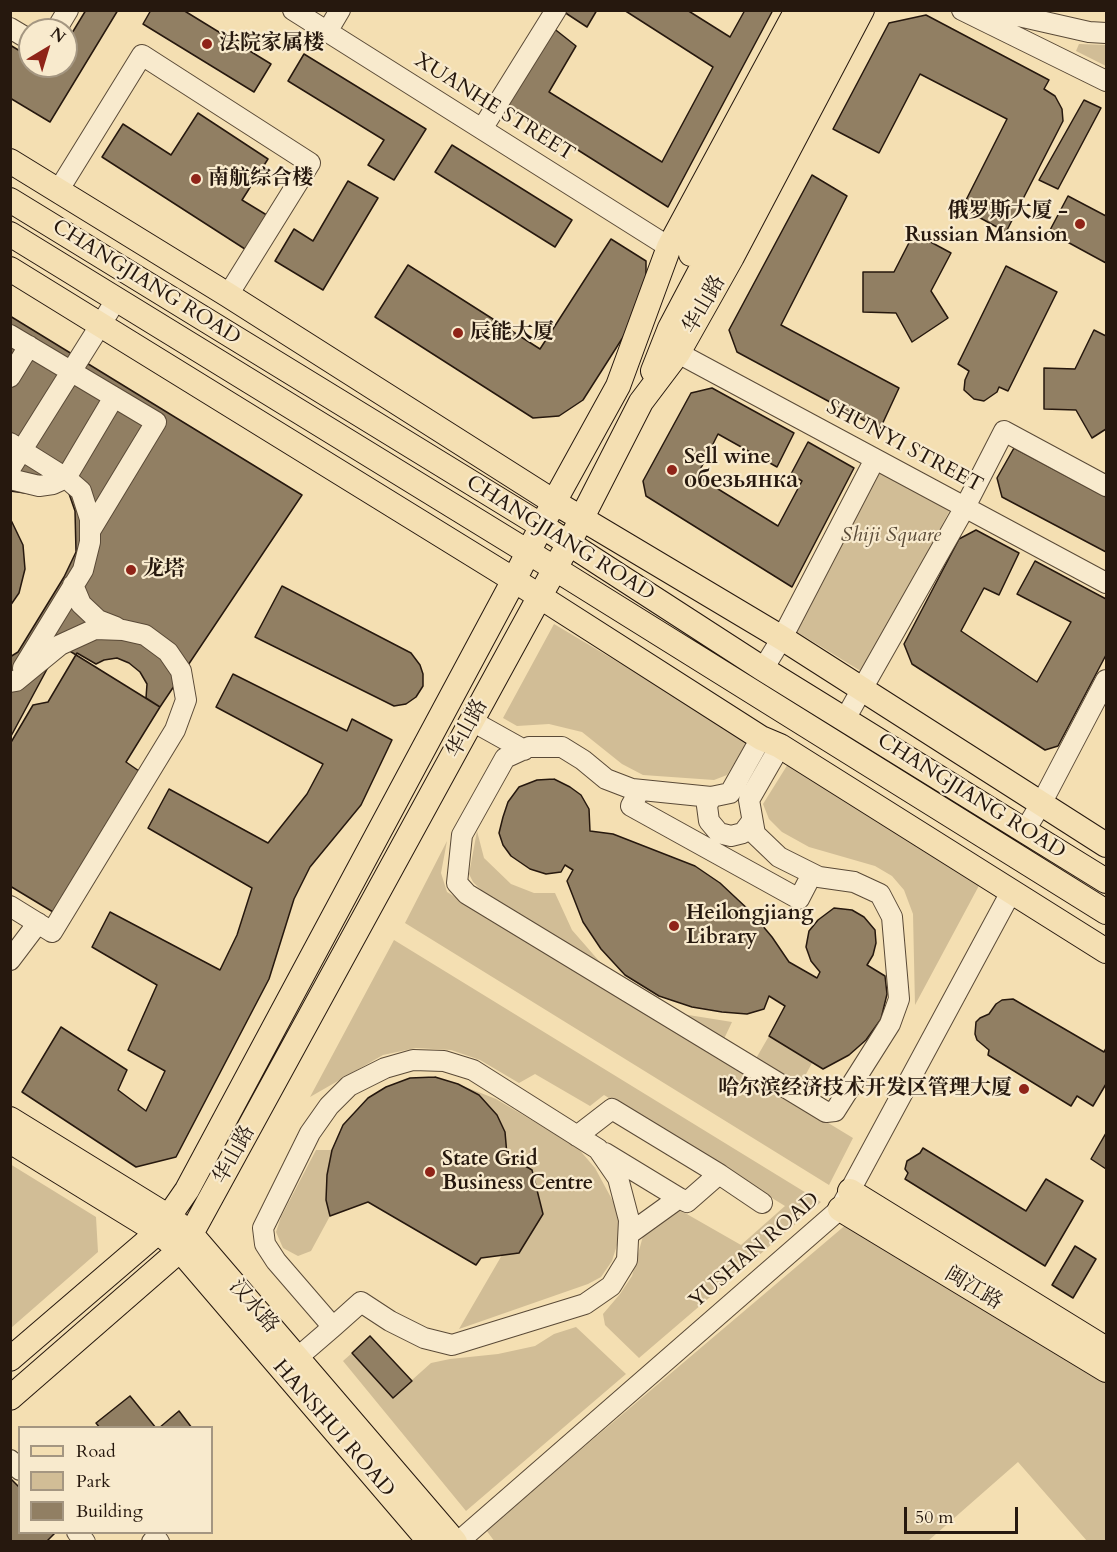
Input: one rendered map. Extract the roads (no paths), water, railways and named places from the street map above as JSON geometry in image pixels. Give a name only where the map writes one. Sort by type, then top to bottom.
[{"type":"main road","name":"华山路","points":[[10,1359],[164,1225],[187,1190],[618,386],[669,247],[797,10]]},
{"type":"main road","points":[[618,386],[670,294],[816,10]]},
{"type":"main road","points":[[641,402],[670,328],[838,10]]},
{"type":"main road","name":"华山路","points":[[10,1398],[185,1242],[569,543],[641,402],[678,353],[732,258],[862,10]]},
{"type":"main road","points":[[10,161],[228,295],[554,502],[782,638],[1107,845]]},
{"type":"main road","name":"CHANGJIANG ROAD","points":[[10,200],[542,526],[763,669],[1107,881]]},
{"type":"main road","name":"CHANGJIANG ROAD","points":[[10,234],[529,552],[1107,912]]},
{"type":"main road","points":[[10,269],[514,580],[1107,951]]},
{"type":"main road","points":[[10,1119],[164,1225]]},
{"type":"main road","name":"HANSHUI ROAD","points":[[10,1141],[164,1225],[185,1242],[430,1542]]},
{"type":"main road","name":"闽江路","points":[[845,1200],[1107,1348]]},
{"type":"main road","name":"闽江路","points":[[845,1200],[1107,1370]]},
{"type":"main road","name":"汉水路","points":[[185,1242],[297,1358],[457,1542]]},
{"type":"street","name":"XUANHE STREET","points":[[293,10],[669,247]]},
{"type":"street","points":[[327,32],[340,10]]},
{"type":"street","points":[[482,129],[556,10]]},
{"type":"street","points":[[962,10],[1107,81]]},
{"type":"street","points":[[992,10],[1089,32],[1107,33]]},
{"type":"street","points":[[58,191],[142,55],[310,163],[228,295]]},
{"type":"street","points":[[10,469],[16,447],[71,372],[116,300]]},
{"type":"street","points":[[10,335],[156,422],[90,531]]},
{"type":"street","points":[[10,377],[29,346]]},
{"type":"street","name":"SHUNYI STREET","points":[[678,353],[1107,583]]},
{"type":"street","points":[[10,479],[39,486],[53,484],[66,478],[114,397]]},
{"type":"street","points":[[845,719],[965,507],[1004,431],[1107,486]]},
{"type":"street","points":[[13,681],[83,570],[90,542],[90,519],[81,491],[66,478],[16,447]]},
{"type":"street","points":[[763,669],[782,638],[875,459]]},
{"type":"street","points":[[10,906],[52,932],[175,730],[186,700],[181,671],[168,652],[145,635],[123,630],[98,620],[81,604],[73,585]]},
{"type":"street","points":[[13,681],[60,645],[95,629],[123,630]]},
{"type":"street","points":[[1025,830],[1107,680]]},
{"type":"street","points":[[472,721],[524,750]]},
{"type":"street","points":[[751,813],[743,832],[731,836],[718,832],[709,821],[707,806],[721,795],[771,742]]},
{"type":"street","points":[[751,813],[741,795],[632,789],[606,778],[562,747],[530,747],[505,758],[462,835],[457,883],[467,894],[826,1112],[835,1112],[890,1024],[899,999],[892,917],[880,894],[854,882],[812,874],[779,857],[755,834],[749,800],[771,742]]},
{"type":"street","points":[[640,790],[631,806],[799,899],[812,874]]},
{"type":"street","name":"YUSHAN ROAD","points":[[457,1542],[845,1200],[1011,892]]},
{"type":"street","points":[[10,960],[38,923]]},
{"type":"street","points":[[333,1327],[276,1261],[265,1244],[263,1228],[310,1133],[329,1106],[349,1086],[385,1068],[413,1060],[444,1061],[473,1070],[687,1202],[719,1174]]},
{"type":"street","points":[[577,1136],[612,1109],[762,1203]]},
{"type":"street","points":[[297,1358],[361,1302],[390,1321],[424,1338],[452,1345],[585,1304],[610,1286],[627,1260],[629,1221],[618,1178],[598,1149]]},
{"type":"street","points":[[629,1234],[678,1198]]},
{"type":"street","points":[[152,1542],[156,1538],[159,1542]]},
{"type":"place","name":"法院家属楼","points":[[207,44]]},
{"type":"place","name":"南航综合楼","points":[[196,179]]},
{"type":"place","name":"俄罗斯大厦 - Russian Mansion","points":[[1080,224]]},
{"type":"place","name":"辰能大厦","points":[[458,333]]},
{"type":"place","name":"Sell wine обезьянка","points":[[672,470]]},
{"type":"place","name":"龙塔","points":[[131,570]]},
{"type":"place","name":"Heilongjiang Library","points":[[674,926]]},
{"type":"place","name":"哈尔滨经济技术开发区管理大厦","points":[[1024,1089]]},
{"type":"place","name":"State Grid Business Centre","points":[[430,1172]]},
{"type":"park label","name":"Shiji Square","points":[[891,536]]}]
